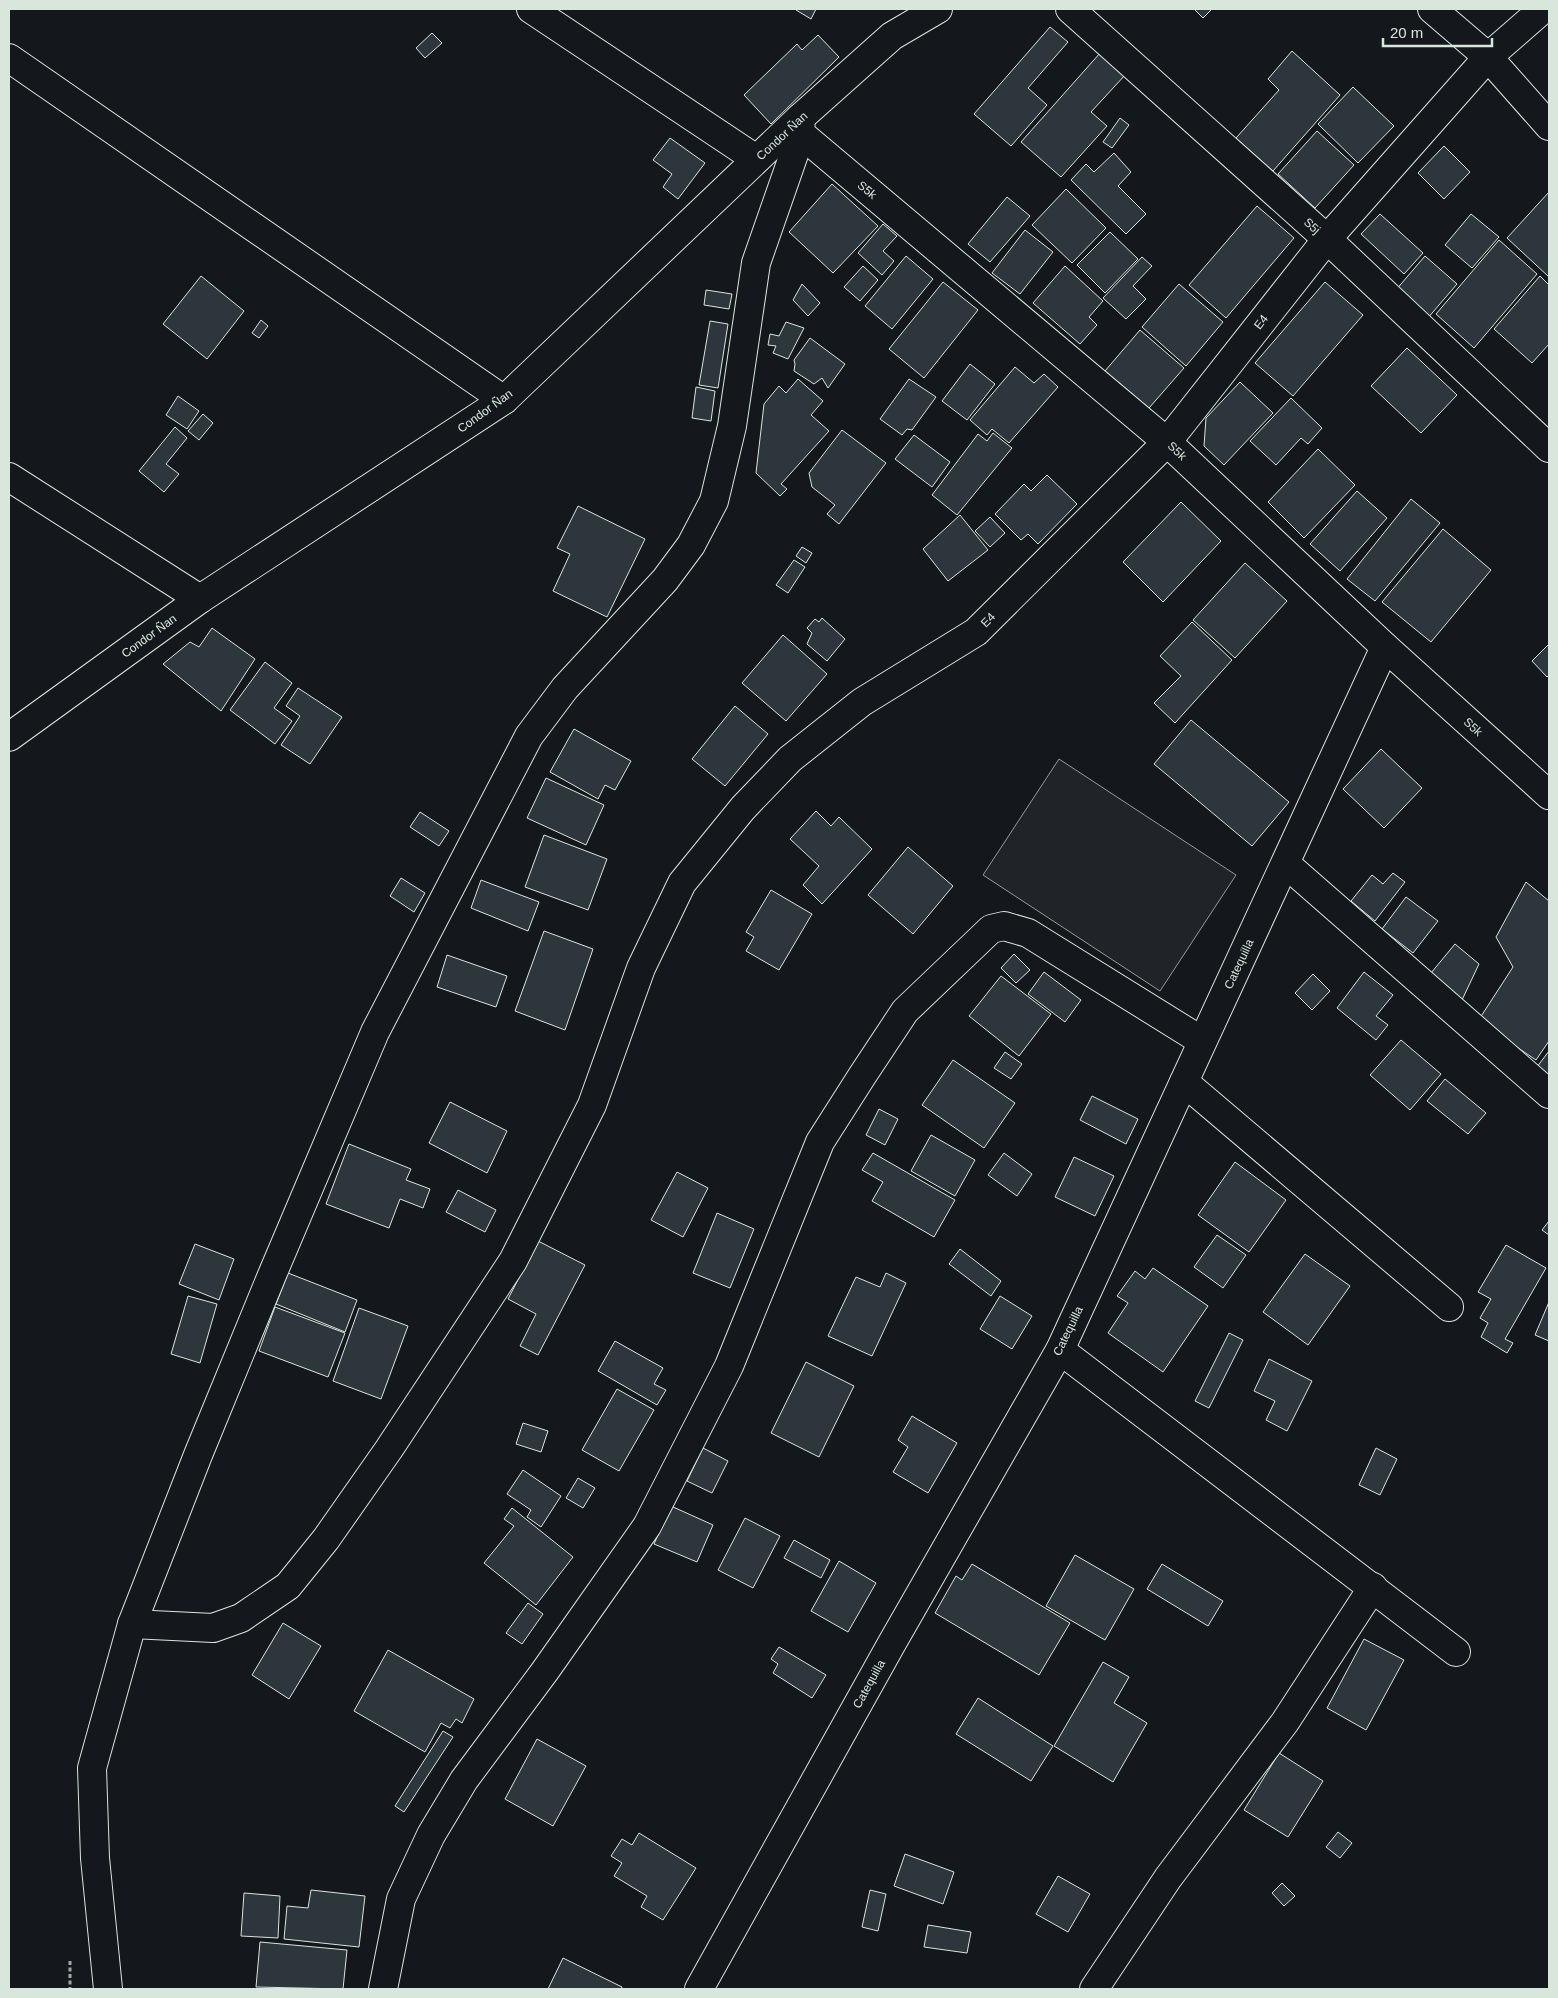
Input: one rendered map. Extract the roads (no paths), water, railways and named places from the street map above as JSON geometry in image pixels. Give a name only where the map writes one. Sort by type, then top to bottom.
[{"type":"street","points":[[531,9],[756,159]]},
{"type":"street","name":"Condor Ñan","points":[[9,736],[200,599],[504,400],[756,159],[801,126],[892,36],[938,9]]},
{"type":"street","name":"S5j","points":[[1070,9],[1327,239],[1549,448]]},
{"type":"street","points":[[1432,9],[1488,57],[1549,126]]},
{"type":"street","name":"E4","points":[[132,1624],[213,1628],[241,1618],[288,1586],[326,1539],[389,1449],[513,1261],[592,1106],[641,968],[682,883],[743,808],[790,759],[862,702],[976,632],[1167,442],[1327,239],[1488,57],[1543,9]]},
{"type":"street","points":[[9,58],[504,400]]},
{"type":"street","points":[[108,1989],[95,1858],[92,1768],[132,1624],[272,1275],[384,1014],[529,736],[565,688],[665,580],[691,545],[714,501],[732,426],[756,263],[801,126]]},
{"type":"street","name":"S5k","points":[[801,126],[1167,442],[1385,647],[1549,795]]},
{"type":"street","points":[[9,477],[200,599]]},
{"type":"street","name":"Catequilla","points":[[700,1989],[887,1652],[1060,1350],[1385,647]]},
{"type":"street","points":[[1286,864],[1549,1094]]},
{"type":"street","points":[[383,1989],[401,1899],[431,1836],[464,1780],[647,1526],[729,1366],[820,1142],[906,1012],[990,929],[1004,926],[1028,933],[1202,1041]]},
{"type":"street","points":[[1184,1082],[1449,1308]]},
{"type":"street","points":[[1060,1350],[1456,1652]]},
{"type":"street","points":[[1094,1989],[1168,1878],[1285,1722],[1373,1587]]}]
